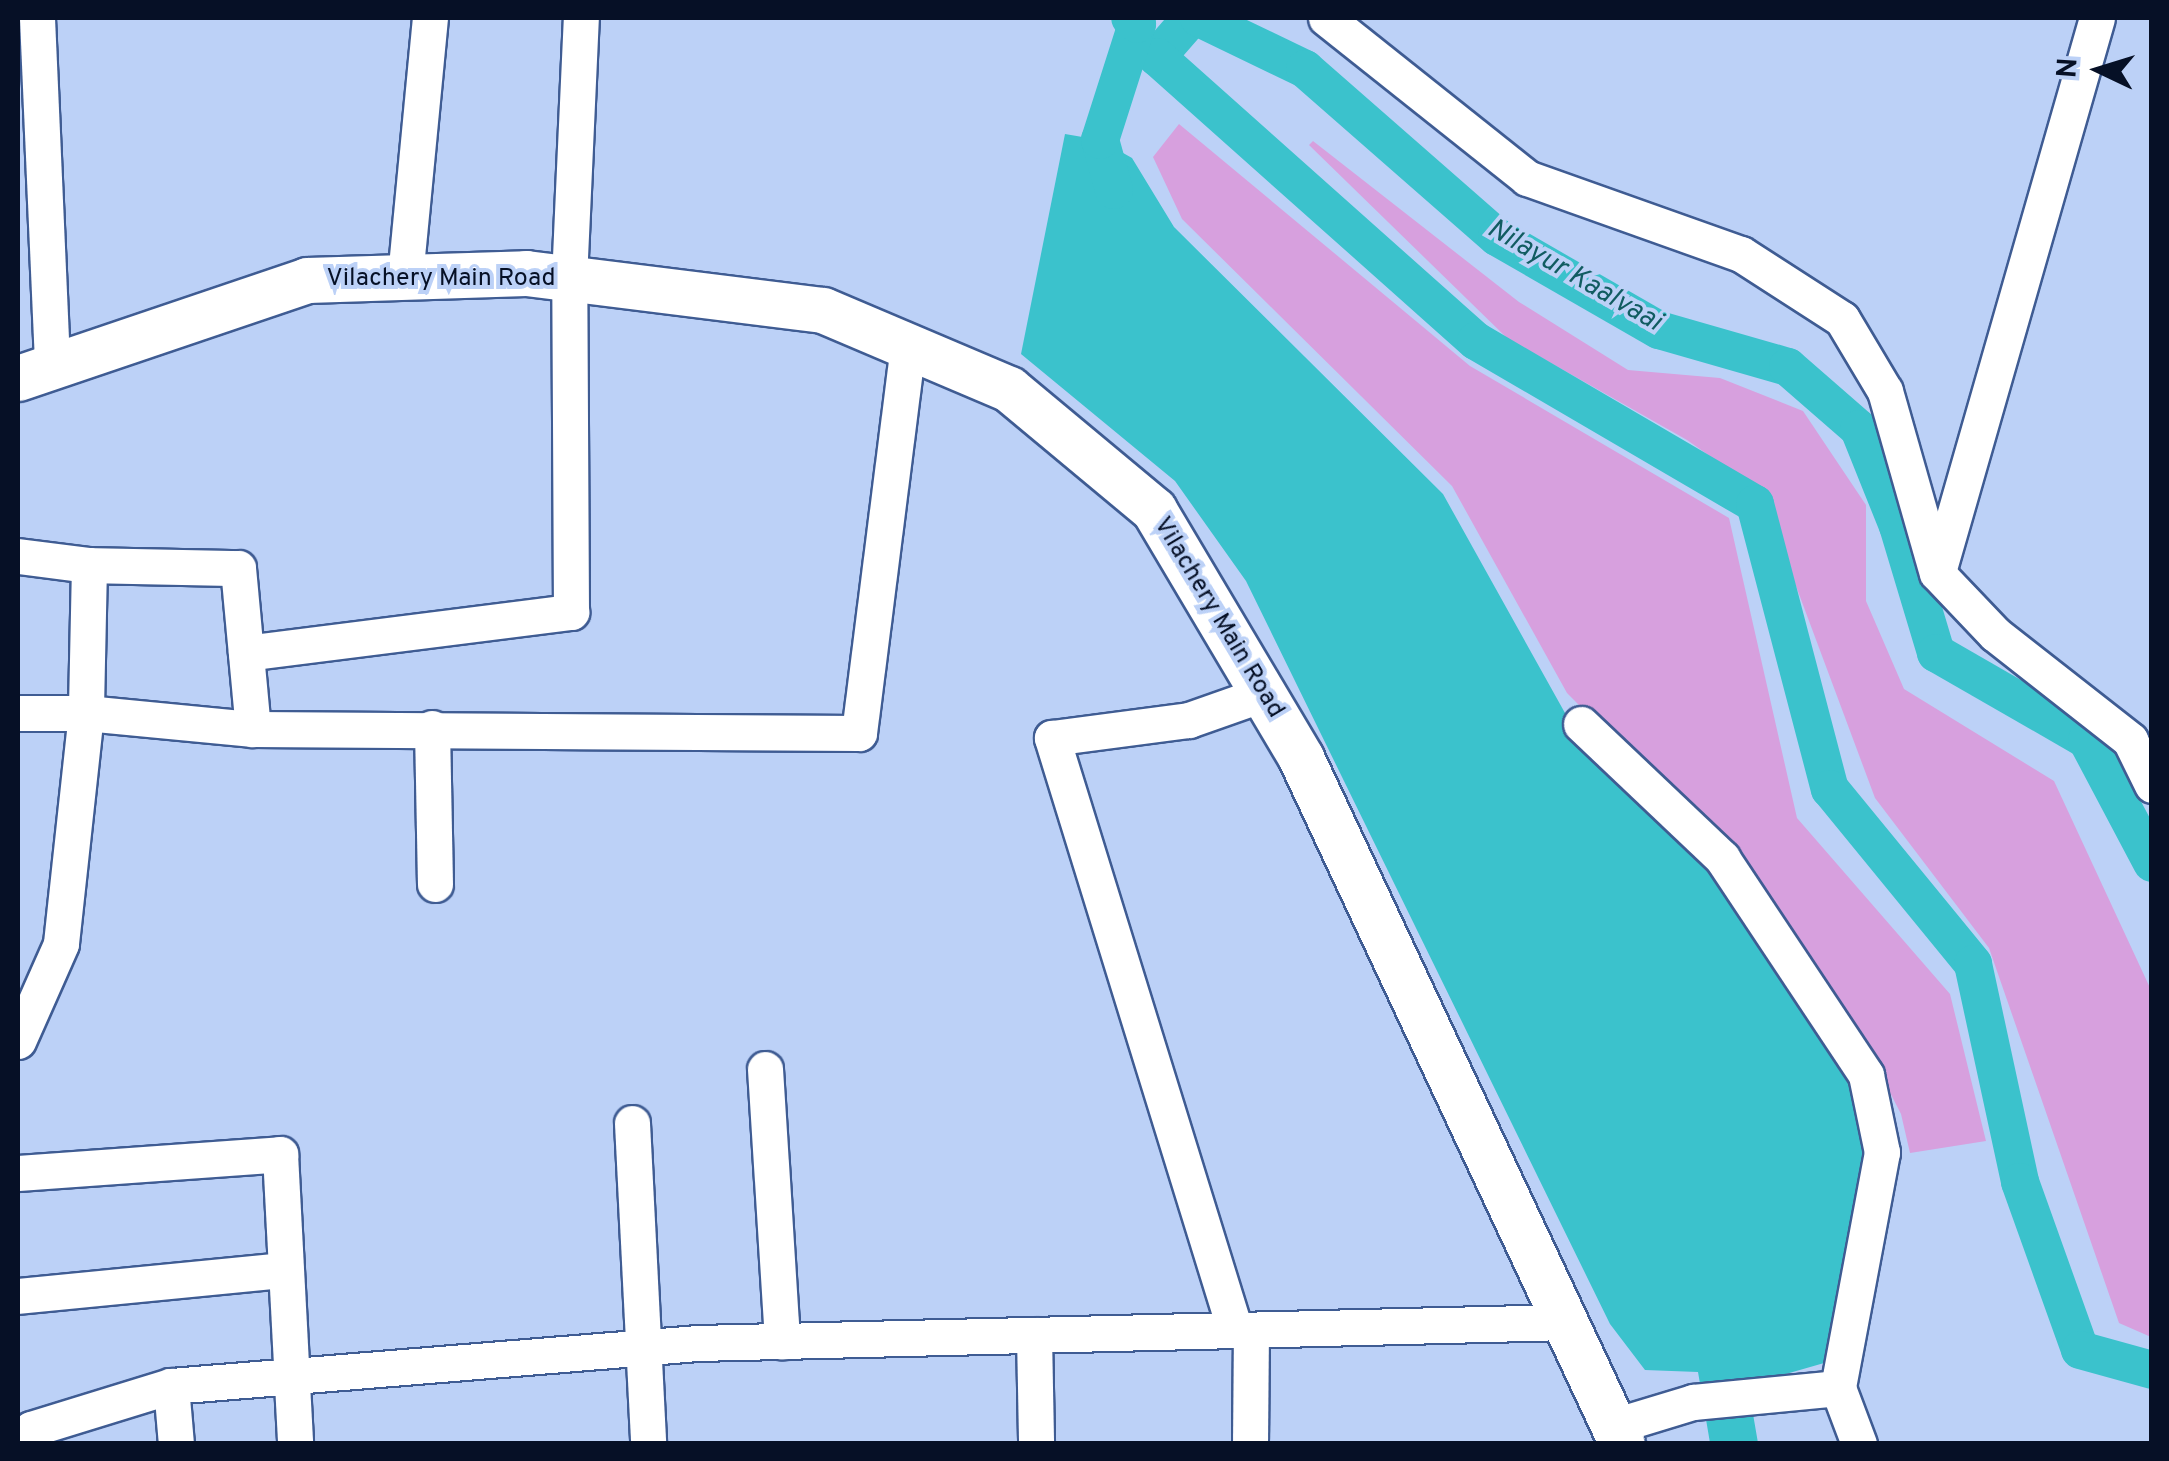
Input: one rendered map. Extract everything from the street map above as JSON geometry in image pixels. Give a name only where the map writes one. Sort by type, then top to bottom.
[{"type":"main road","name":"Vilachery Main Road","points":[[35,373],[307,280],[526,273],[823,310],[1010,389],[1154,510],[1302,758],[1618,1434]]},
{"type":"street","points":[[35,373],[30,236],[37,18]]},
{"type":"street","points":[[405,277],[430,18]]},
{"type":"street","points":[[246,653],[571,612],[569,279],[581,18]]},
{"type":"street","points":[[1326,18],[1527,178],[1742,254],[1842,319],[1885,391],[1938,573],[1995,634],[2130,740],[2152,785]]},
{"type":"street","points":[[1938,573],[2096,18]]},
{"type":"street","points":[[18,713],[86,712],[253,729],[859,733],[908,346]]},
{"type":"street","points":[[18,556],[89,566],[238,568],[253,729]]},
{"type":"street","points":[[18,1041],[61,944],[86,712],[89,566]]},
{"type":"street","points":[[1250,1444],[1243,1330],[1052,738],[1189,720],[1263,694]]},
{"type":"street","points":[[1581,724],[1722,858],[1866,1075],[1882,1152],[1838,1388],[1859,1444]]},
{"type":"street","points":[[432,728],[434,884]]},
{"type":"street","points":[[766,1069],[782,1341]]},
{"type":"street","points":[[632,1123],[647,1347],[648,1444]]},
{"type":"street","points":[[18,1173],[280,1154],[295,1444]]},
{"type":"street","points":[[18,1296],[285,1270]]},
{"type":"street","points":[[26,1429],[171,1386],[647,1347],[1566,1322]]},
{"type":"street","points":[[1034,1335],[1036,1444]]},
{"type":"street","points":[[171,1386],[176,1444]]},
{"type":"street","points":[[1618,1434],[1693,1402],[1768,1391],[1838,1388]]},
{"type":"shaded area","points":[[1179,124],[1470,366],[1729,518],[1797,818],[1950,994],[1986,1141],[1910,1153],[1901,1114],[1853,1020],[1727,854],[1567,693],[1452,486],[1182,219],[1153,157]]},
{"type":"shaded area","points":[[1065,134],[1100,140],[1132,158],[1174,227],[1443,494],[1565,713],[1729,876],[1842,1043],[1874,1147],[1838,1359],[1748,1385],[1758,1443],[1710,1443],[1698,1372],[1645,1370],[1610,1324],[1246,581],[1175,481],[1021,354]]},
{"type":"shaded area","points":[[1313,141],[1519,302],[1628,370],[1720,378],[1803,411],[1866,505],[1866,601],[1904,689],[2054,781],[2151,990],[2151,1337],[2119,1323],[1989,948],[1875,798],[1761,492],[1687,440],[1507,338],[1309,145]]},
{"type":"waterway","points":[[1114,190],[1100,140],[1137,24],[1130,18]]},
{"type":"waterway","points":[[1191,18],[1157,57],[1476,341],[1755,504],[1830,789],[1973,964],[2020,1182],[2080,1350],[2152,1370]]},
{"type":"waterway","name":"Nilayur Kaalvaai","points":[[1199,18],[1305,69],[1497,237],[1659,330],[1788,367],[1859,429],[1898,526],[1936,653],[2087,740],[2152,863]]}]
